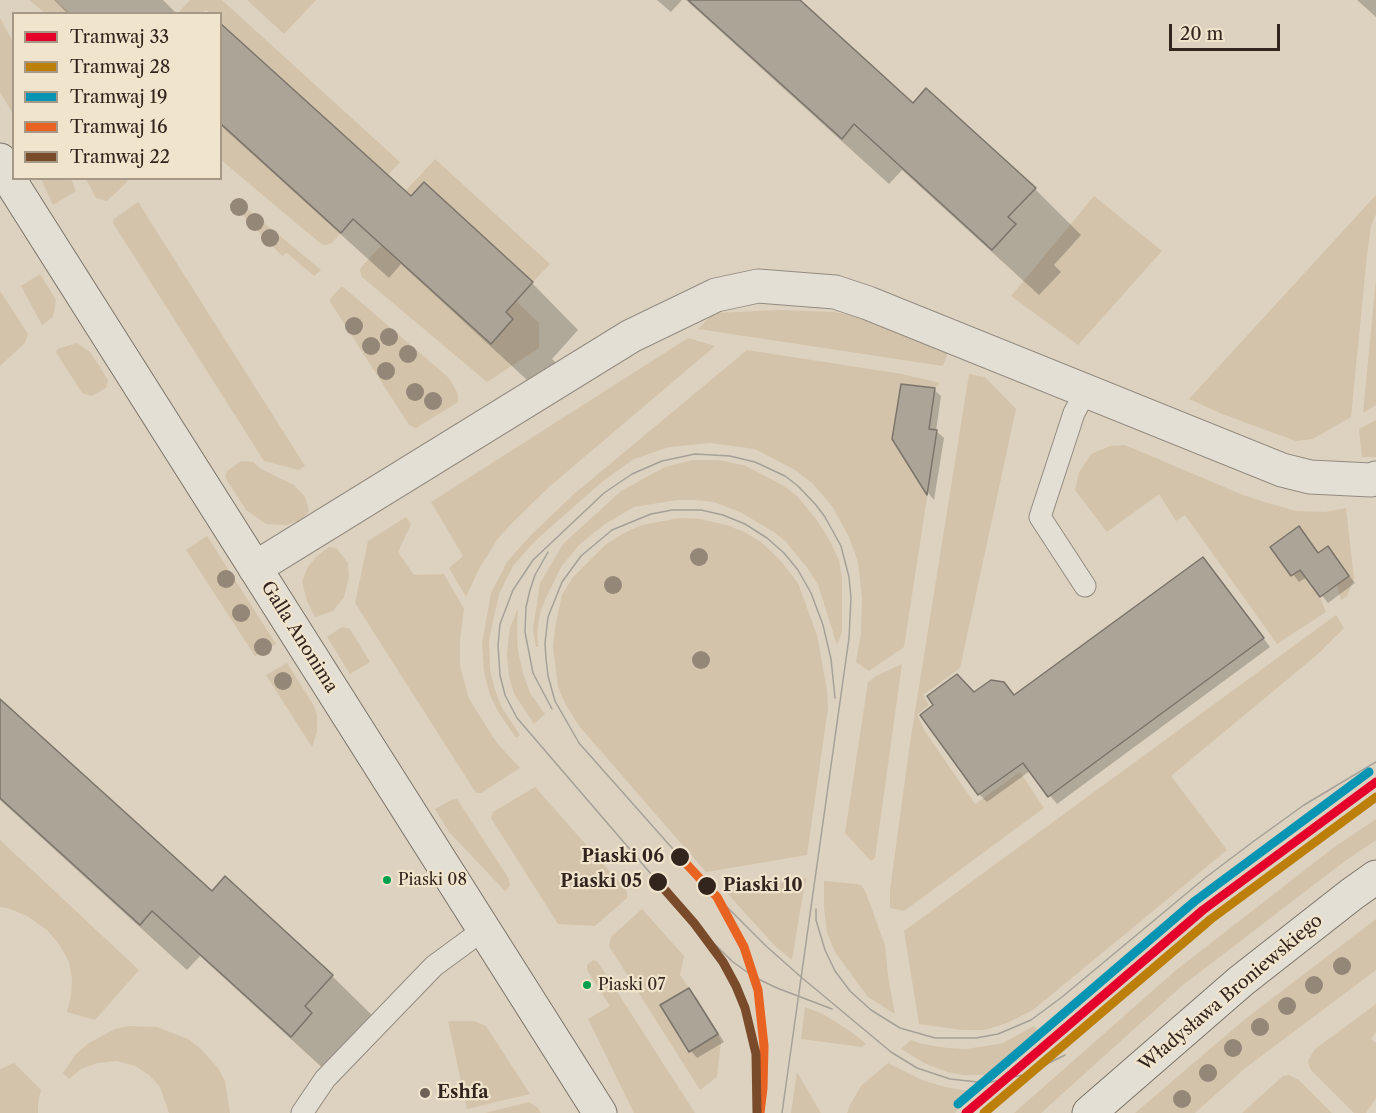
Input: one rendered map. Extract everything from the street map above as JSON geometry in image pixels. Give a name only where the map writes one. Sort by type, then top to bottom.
[{"type":"street","name":"Galla Anonima","points":[[0,160],[16,190],[600,1113]]},
{"type":"street","points":[[255,568],[631,336],[716,295],[758,286],[835,292],[1282,470],[1310,477],[1371,480],[1376,478]]},
{"type":"street","name":"Władysława Broniewskiego","points":[[1089,1113],[1241,981],[1376,877]]},
{"type":"lane","points":[[1085,586],[1040,517],[1074,413],[1086,391]]},
{"type":"lane","points":[[302,1113],[325,1079],[434,966],[483,930]]},
{"type":"shaded area","points":[[29,0],[56,0],[69,12],[44,12]]},
{"type":"shaded area","points":[[190,0],[222,0],[400,162],[380,184],[383,171],[222,24],[222,12],[206,10],[179,12]]},
{"type":"shaded area","points":[[247,0],[316,0],[284,34]]},
{"type":"shaded area","points":[[0,18],[12,40],[12,112],[0,92]]},
{"type":"shaded area","points":[[222,125],[341,233],[332,243],[324,245],[222,161]]},
{"type":"shaded area","points":[[435,159],[550,264],[533,282],[424,183],[403,205],[398,199]]},
{"type":"shaded area","points":[[41,180],[71,180],[76,191],[53,205]]},
{"type":"shaded area","points":[[87,180],[127,180],[107,201],[96,198]]},
{"type":"shaded area","points":[[1376,195],[1376,214],[1371,226],[1367,255],[1351,417],[1313,439],[1296,441],[1222,414],[1189,399]]},
{"type":"shaded area","points":[[1094,196],[1162,251],[1078,345],[1011,296]]},
{"type":"shaded area","points":[[138,202],[305,466],[299,470],[264,461],[113,223],[114,219]]},
{"type":"shaded area","points":[[239,202],[321,270],[314,276],[287,253],[282,256],[235,207]]},
{"type":"shaded area","points":[[382,245],[490,344],[513,319],[502,308],[511,307],[516,301],[539,323],[539,348],[487,382],[362,277],[360,270],[362,266]]},
{"type":"shaded area","points":[[40,274],[56,300],[53,317],[42,325],[21,286]]},
{"type":"shaded area","points":[[1376,279],[1376,405],[1363,413]]},
{"type":"shaded area","points":[[342,286],[449,378],[458,394],[458,402],[416,428],[409,425],[329,300]]},
{"type":"shaded area","points":[[0,291],[28,334],[25,343],[0,366]]},
{"type":"shaded area","points":[[780,310],[834,312],[883,322],[948,352],[943,366],[698,329],[714,313]]},
{"type":"shaded area","points":[[688,338],[715,346],[549,487],[510,525],[497,540],[479,569],[466,597],[449,568],[463,556],[431,502]]},
{"type":"shaded area","points":[[77,343],[90,352],[108,380],[106,388],[92,396],[82,393],[56,352],[57,349]]},
{"type":"shaded area","points":[[747,350],[902,374],[940,383],[935,388],[901,384],[895,423],[920,484],[929,485],[904,647],[869,671],[856,662],[861,633],[862,598],[858,562],[849,537],[832,506],[813,484],[795,470],[755,449],[710,443],[669,447],[634,459],[603,481],[535,541],[513,566],[499,594],[489,640],[490,670],[495,690],[502,708],[520,735],[516,738],[490,695],[484,672],[482,644],[491,593],[507,562],[531,535],[574,494]]},
{"type":"shaded area","points":[[969,374],[985,377],[1016,409],[960,668],[923,695],[929,705],[917,715],[926,733],[975,804],[1020,772],[1044,808],[904,911],[890,908],[890,890],[910,743]]},
{"type":"shaded area","points":[[1376,420],[1376,457],[1362,457],[1359,429]]},
{"type":"shaded area","points":[[1125,445],[1243,495],[1296,511],[1325,512],[1346,508],[1354,579],[1347,596],[1341,600],[1337,585],[1349,576],[1328,547],[1318,553],[1299,526],[1270,547],[1291,576],[1300,570],[1320,597],[1326,612],[1277,644],[1185,515],[1176,521],[1159,494],[1107,532],[1075,490],[1079,473],[1091,454],[1110,446]]},
{"type":"shaded area","points":[[693,460],[719,460],[746,466],[784,486],[797,496],[816,519],[839,560],[842,578],[842,632],[837,645],[818,585],[786,542],[774,532],[740,512],[714,502],[677,500],[634,507],[605,524],[579,545],[561,567],[545,600],[540,613],[538,647],[536,647],[533,629],[540,583],[563,544],[621,491],[665,467]]},
{"type":"shaded area","points":[[241,461],[253,462],[261,469],[294,485],[305,497],[309,511],[301,520],[286,525],[266,524],[246,510],[225,477],[227,471]]},
{"type":"shaded area","points":[[406,517],[411,524],[398,552],[414,575],[444,574],[464,609],[460,639],[460,666],[469,699],[497,743],[520,768],[481,793],[476,793],[355,603],[368,541]]},
{"type":"shaded area","points":[[680,518],[700,519],[727,525],[744,532],[760,541],[779,559],[798,583],[817,635],[828,708],[807,855],[706,872],[579,726],[558,687],[553,646],[556,622],[562,595],[573,577],[605,545],[624,533],[642,525]]},
{"type":"shaded area","points":[[207,536],[276,644],[255,656],[186,550]]},
{"type":"shaded area","points":[[329,547],[336,548],[348,563],[349,577],[344,597],[333,611],[315,617],[307,601],[302,582],[307,568]]},
{"type":"shaded area","points":[[518,608],[518,651],[523,673],[530,693],[545,714],[534,724],[514,694],[509,676],[508,643],[510,628]]},
{"type":"shaded area","points":[[1336,615],[1344,628],[1318,654],[1171,776],[1227,850],[1033,1010],[1007,1023],[985,1030],[962,1030],[919,1024],[904,931]]},
{"type":"shaded area","points":[[342,627],[350,629],[370,662],[350,674],[327,637]]},
{"type":"shaded area","points":[[287,663],[314,706],[317,715],[317,732],[312,747],[266,675]]},
{"type":"shaded area","points":[[902,664],[875,858],[871,861],[845,833],[868,682]]},
{"type":"shaded area","points":[[535,787],[627,891],[627,898],[595,926],[558,924],[491,818],[493,812]]},
{"type":"shaded area","points":[[457,799],[509,879],[510,886],[505,891],[449,832],[435,809]]},
{"type":"shaded area","points":[[1376,819],[1376,840],[1345,861],[1183,985],[1041,1113],[1014,1113],[1175,971],[1333,848]]},
{"type":"shaded area","points":[[0,840],[139,970],[95,1020],[67,1012],[72,979],[69,962],[59,944],[47,930],[27,916],[0,907]]},
{"type":"shaded area","points":[[806,878],[792,960],[775,946],[726,892]]},
{"type":"shaded area","points":[[824,881],[857,884],[862,886],[866,893],[885,945],[895,1014],[868,997],[835,952],[827,933]]},
{"type":"shaded area","points":[[642,909],[684,956],[680,975],[689,988],[660,1006],[689,1052],[718,1034],[721,1041],[717,1077],[700,1090],[609,946],[611,937]]},
{"type":"shaded area","points":[[1376,919],[1376,970],[1244,1069],[1195,1113],[1135,1113],[1244,1020]]},
{"type":"shaded area","points":[[593,960],[598,962],[695,1113],[634,1113],[588,1019],[610,1006],[587,970],[587,965]]},
{"type":"shaded area","points":[[1376,1004],[1376,1032],[1371,1039],[1376,1043],[1376,1098],[1366,1113],[1354,1113],[1310,1069],[1308,1061],[1315,1049]]},
{"type":"shaded area","points":[[805,1007],[823,1014],[866,1044],[862,1047],[801,1039]]},
{"type":"shaded area","points":[[448,1021],[474,1021],[486,1026],[530,1094],[467,1109]]},
{"type":"shaded area","points":[[129,1026],[157,1027],[188,1039],[201,1049],[218,1068],[225,1081],[230,1113],[169,1113],[160,1087],[149,1075],[135,1066],[117,1061],[97,1063],[81,1069],[69,1079],[63,1073],[76,1054],[89,1043],[115,1029]]},
{"type":"shaded area","points":[[1034,1026],[1042,1036],[997,1075],[964,1075],[947,1072],[924,1063],[901,1049],[911,1040],[947,1048],[966,1049],[986,1046],[1003,1043]]},
{"type":"shaded area","points":[[14,1063],[41,1090],[38,1113],[0,1113],[0,1069]]},
{"type":"shaded area","points":[[888,1063],[922,1080],[975,1094],[955,1113],[847,1113],[861,1086]]},
{"type":"shaded area","points":[[797,1072],[821,1113],[791,1113]]},
{"type":"shaded area","points":[[1289,1075],[1299,1080],[1332,1113],[1242,1113],[1283,1076]]},
{"type":"shaded area","points":[[529,1102],[541,1113],[485,1113]]},
{"type":"building","points":[[688,0],[800,0],[913,103],[926,88],[1036,188],[1008,217],[1016,224],[992,250],[854,124],[842,139]]},
{"type":"building","points":[[222,25],[411,196],[424,182],[533,282],[506,312],[513,319],[491,344],[353,219],[341,233],[222,125]]},
{"type":"building","points":[[901,384],[935,388],[929,429],[937,430],[927,495],[892,439]]},
{"type":"building","points":[[1299,526],[1318,553],[1328,546],[1349,576],[1320,597],[1300,570],[1291,576],[1270,547]]},
{"type":"building","points":[[1203,557],[1264,638],[1048,797],[1023,763],[978,795],[920,715],[933,705],[927,696],[957,674],[974,692],[991,680],[1004,682],[1014,695]]},
{"type":"building","points":[[0,699],[212,891],[225,876],[333,975],[305,1006],[312,1013],[291,1037],[152,911],[140,925],[0,798]]},
{"type":"building","points":[[689,988],[718,1034],[689,1052],[660,1005]]},
{"type":"tram line","points":[[658,882],[517,718],[505,695],[500,675],[498,645],[500,624],[513,590],[533,560],[604,493],[632,474],[662,461],[695,454],[730,456],[755,462],[785,476],[816,505],[841,546],[849,577],[851,598],[849,638],[782,1113]]},
{"type":"tram line","points":[[680,857],[579,743],[555,701],[546,659],[548,617],[562,582],[581,556],[612,530],[651,514],[672,510],[701,510],[723,515],[745,524],[767,538],[784,553],[798,570],[811,593],[823,625],[831,659],[835,698]]},
{"type":"tram line","points":[[548,552],[535,575],[530,590],[526,607],[525,632],[533,673],[552,709]]},
{"type":"tram line","points":[[816,909],[816,920],[825,950],[835,971],[850,991],[871,1010],[900,1028],[935,1038],[976,1038],[998,1034],[1031,1020],[1205,878],[1254,841],[1304,805],[1376,762]]},
{"type":"tram line","name":"19","points":[[958,1104],[1195,901],[1369,772]]},
{"type":"tram line","name":"33","points":[[966,1113],[1203,910],[1376,782]]},
{"type":"tram line","name":"28","points":[[984,1113],[1211,919],[1376,797]]},
{"type":"tram line","name":"16","points":[[680,857],[717,897],[744,947],[758,990],[764,1046],[760,1113]]},
{"type":"tram line","name":"22","points":[[658,882],[694,923],[723,962],[736,986],[745,1008],[756,1054],[757,1113]]},
{"type":"tram line","points":[[717,897],[801,977],[891,1052],[917,1068],[950,1079],[987,1083],[1027,1074],[1065,1055]]},
{"type":"tram line","points":[[696,926],[733,962],[754,977],[832,1009]]},
{"type":"place","name":"Piaski 06","points":[[680,857]]},
{"type":"place","name":"Piaski 08","points":[[387,880]]},
{"type":"place","name":"Piaski 05","points":[[658,882]]},
{"type":"place","name":"Piaski 10","points":[[707,886]]},
{"type":"place","name":"Piaski 07","points":[[587,985]]},
{"type":"place","name":"Eshfa","points":[[425,1093]]}]
